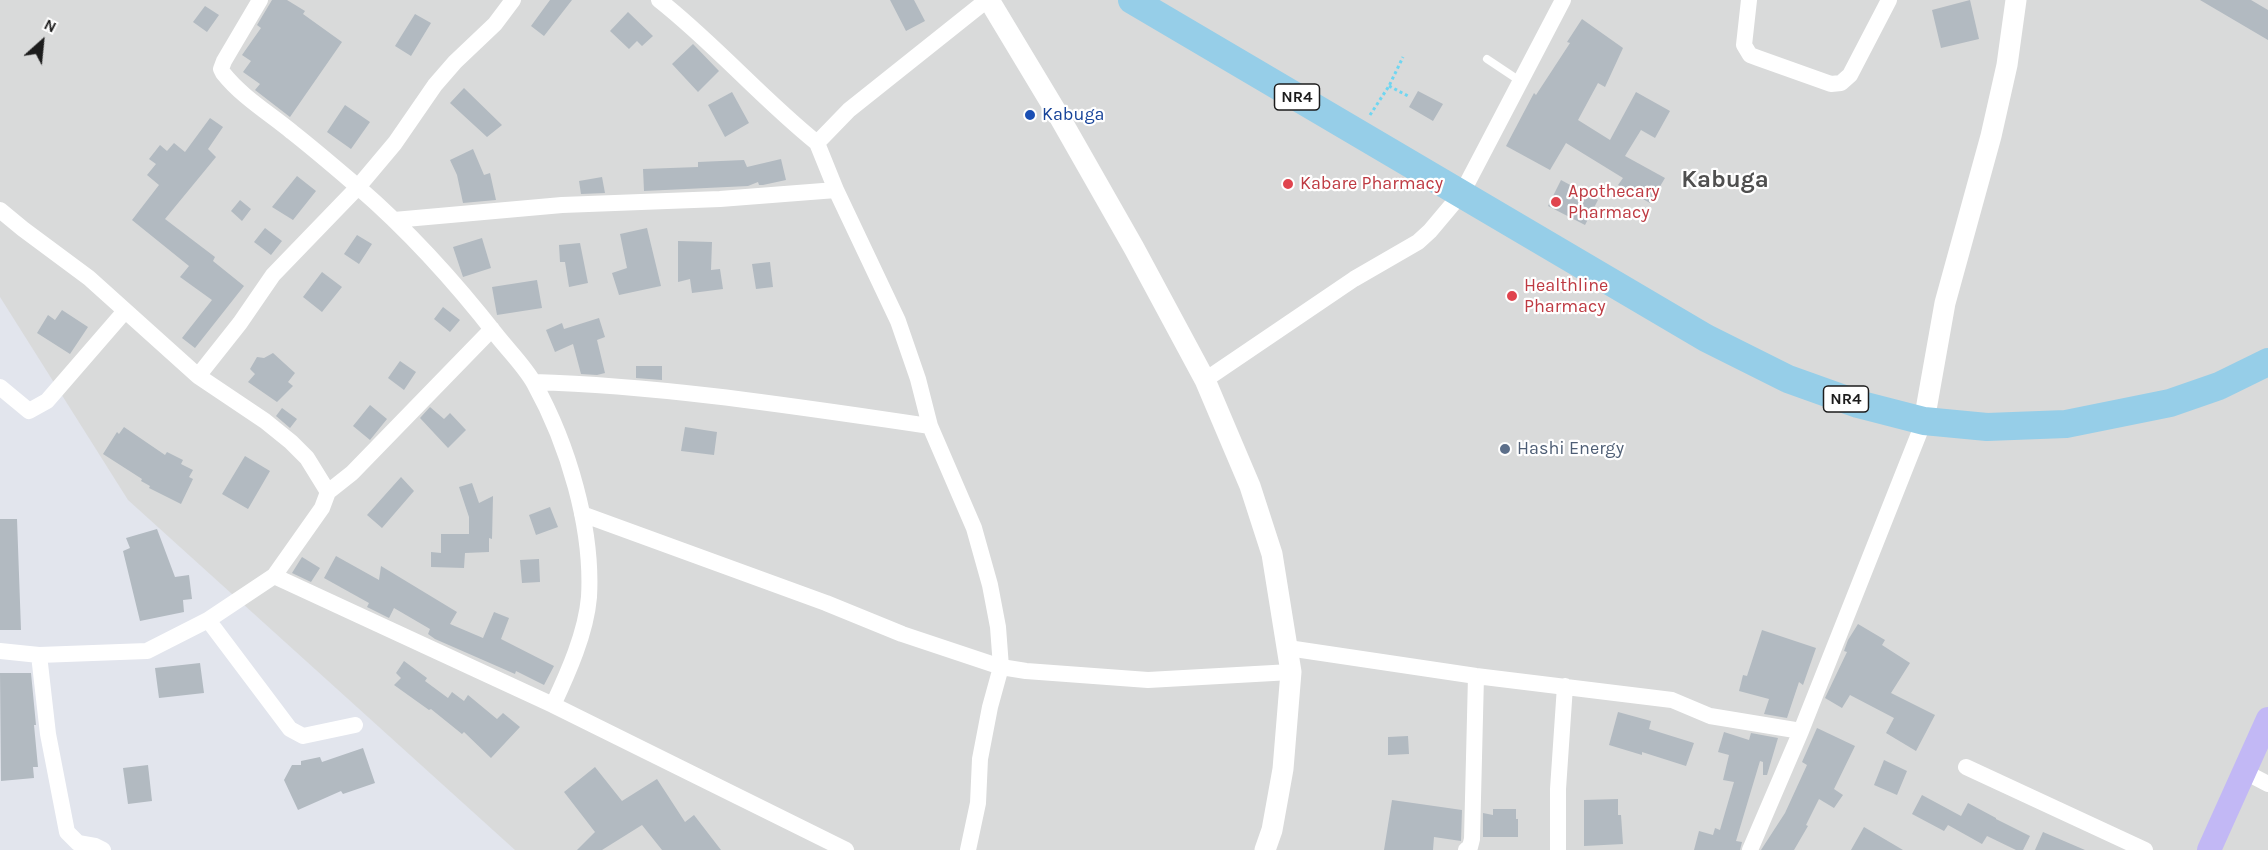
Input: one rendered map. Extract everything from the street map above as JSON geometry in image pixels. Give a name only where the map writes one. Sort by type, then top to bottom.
[{"type":"highway","name":"NR4","points":[[1132,0],[1706,338],[1788,379],[1858,404],[1924,421],[1987,427],[2066,424],[2170,403],[2219,386],[2268,362]]},
{"type":"main road","points":[[2209,850],[2268,719]]},
{"type":"street","points":[[260,0],[224,61],[221,69],[223,73],[254,103],[358,187],[437,264],[534,382],[557,433],[582,514],[588,561],[589,599],[579,639],[553,705]]},
{"type":"street","points":[[198,376],[240,323],[273,275],[358,187],[395,143],[442,77],[495,24],[513,0]]},
{"type":"street","points":[[658,0],[723,55],[788,120],[817,143],[898,321],[918,379],[930,426],[974,528],[994,606],[1001,667],[982,749],[978,803],[968,850]]},
{"type":"street","points":[[817,143],[849,110],[988,0],[1060,118],[1205,380],[1250,486],[1272,554],[1291,672],[1283,769],[1272,830],[1265,850]]},
{"type":"street","points":[[1205,380],[1354,279],[1418,242],[1462,193],[1563,0]]},
{"type":"street","points":[[1749,0],[1744,45],[1746,51],[1758,58],[1831,84],[1841,83],[1850,75],[1888,0]]},
{"type":"street","points":[[1750,850],[1802,731],[1924,421],[1945,303],[1991,136],[2007,65],[2016,0]]},
{"type":"street","points":[[394,220],[562,205],[720,199],[836,189]]},
{"type":"street","points":[[0,210],[89,278],[198,376],[266,421],[291,442],[307,458],[328,492]]},
{"type":"street","points":[[0,387],[29,411],[47,401],[125,311]]},
{"type":"street","points":[[0,651],[39,655],[147,651],[208,620],[274,576],[322,508],[328,492],[352,473],[492,329]]},
{"type":"street","points":[[534,382],[599,384],[680,391],[930,426]]},
{"type":"street","points":[[582,514],[826,603],[902,634],[1001,667],[1148,680],[1291,672]]},
{"type":"street","points":[[274,576],[553,705],[846,850]]},
{"type":"street","points":[[208,620],[290,729],[303,736],[355,725]]},
{"type":"street","points":[[1288,648],[1476,676],[1672,700],[1710,716],[1802,731]]},
{"type":"street","points":[[39,655],[48,734],[67,832],[78,843],[103,850]]},
{"type":"street","points":[[1466,850],[1470,847],[1472,839],[1476,676]]},
{"type":"street","points":[[1558,850],[1558,789],[1565,686]]},
{"type":"street","points":[[1966,767],[2145,850]]},
{"type":"street","points":[[2245,772],[2268,784]]},
{"type":"lane","points":[[1487,58],[1520,81]]},
{"type":"path","points":[[1359,133],[1389,86],[1403,57]]},
{"type":"path","points":[[1389,86],[1410,97]]},
{"type":"shaded area","points":[[0,0],[2268,0],[2268,850],[515,850],[128,500],[0,297]]},
{"type":"building","points":[[272,0],[287,0],[305,11],[303,14],[342,42],[290,117],[255,90],[260,84],[243,72],[251,61],[242,55],[261,28],[257,25]]},
{"type":"building","points":[[550,0],[572,0],[544,36],[531,26]]},
{"type":"building","points":[[890,0],[914,0],[925,21],[906,31]]},
{"type":"building","points":[[1970,0],[1979,39],[1941,48],[1932,10]]},
{"type":"building","points":[[2200,0],[2251,0],[2268,10],[2268,40]]},
{"type":"building","points":[[205,6],[219,15],[207,32],[193,22]]},
{"type":"building","points":[[628,12],[653,36],[642,46],[637,41],[629,49],[610,31]]},
{"type":"building","points":[[415,14],[431,23],[411,56],[395,46]]},
{"type":"building","points":[[1582,19],[1623,48],[1605,87],[1598,83],[1578,120],[1610,140],[1636,92],[1670,111],[1655,138],[1641,130],[1625,156],[1665,178],[1650,203],[1618,185],[1623,178],[1566,143],[1550,170],[1506,146],[1534,93],[1536,95],[1570,43],[1567,42]]},
{"type":"building","points":[[693,44],[719,71],[698,92],[672,64]]},
{"type":"building","points":[[464,88],[502,125],[487,137],[450,103]]},
{"type":"building","points":[[1418,91],[1443,104],[1433,121],[1409,107]]},
{"type":"building","points":[[732,92],[749,123],[725,137],[708,105]]},
{"type":"building","points":[[345,105],[370,122],[351,149],[327,132]]},
{"type":"building","points":[[210,118],[223,127],[208,149],[216,157],[165,219],[215,257],[213,261],[244,286],[195,348],[182,338],[212,300],[180,277],[189,266],[132,220],[159,185],[147,175],[156,164],[149,159],[160,145],[167,151],[174,143],[185,152]]},
{"type":"building","points":[[473,149],[484,175],[490,173],[496,200],[463,203],[457,175],[450,160]]},
{"type":"building","points":[[781,159],[786,180],[763,185],[759,185],[758,182],[748,186],[644,191],[643,169],[698,167],[698,162],[744,160],[747,167]]},
{"type":"building","points":[[297,176],[316,191],[293,220],[272,207]]},
{"type":"building","points":[[602,177],[605,193],[581,194],[579,181]]},
{"type":"building","points":[[1561,180],[1598,200],[1585,225],[1548,206]]},
{"type":"building","points":[[240,200],[251,209],[242,221],[231,211]]},
{"type":"building","points":[[265,228],[282,241],[271,255],[254,242]]},
{"type":"building","points":[[647,228],[661,286],[619,295],[612,273],[627,268],[620,234]]},
{"type":"building","points":[[357,235],[372,244],[359,264],[344,254]]},
{"type":"building","points":[[482,238],[491,268],[463,277],[453,247]]},
{"type":"building","points":[[678,241],[712,242],[711,270],[720,269],[723,289],[692,293],[690,279],[678,282]]},
{"type":"building","points":[[580,243],[588,283],[569,287],[565,262],[560,262],[559,245]]},
{"type":"building","points":[[770,262],[773,287],[756,289],[752,264]]},
{"type":"building","points":[[322,272],[342,287],[322,312],[303,297]]},
{"type":"building","points":[[537,280],[542,308],[497,315],[492,287]]},
{"type":"building","points":[[443,307],[460,320],[450,332],[434,319]]},
{"type":"building","points":[[62,310],[88,327],[70,354],[37,333],[48,315],[55,320]]},
{"type":"building","points":[[599,318],[605,337],[597,340],[605,373],[581,374],[573,344],[555,352],[546,330],[562,323],[564,329]]},
{"type":"building","points":[[273,353],[295,373],[288,382],[293,386],[277,402],[248,382],[255,374],[250,369],[257,357],[264,358]]},
{"type":"building","points":[[400,361],[416,372],[404,390],[388,378]]},
{"type":"building","points":[[636,366],[662,366],[662,380],[636,378]]},
{"type":"building","points":[[370,405],[387,419],[370,440],[353,426]]},
{"type":"building","points":[[430,407],[444,419],[450,413],[466,430],[448,448],[420,418]]},
{"type":"building","points":[[282,408],[297,419],[290,428],[276,416]]},
{"type":"building","points":[[124,427],[165,455],[167,452],[183,460],[181,464],[193,470],[189,477],[193,479],[181,504],[149,488],[150,486],[141,481],[142,479],[103,454],[117,432],[119,434]]},
{"type":"building","points":[[685,427],[717,432],[714,455],[681,451]]},
{"type":"building","points":[[245,456],[270,471],[248,509],[222,494]]},
{"type":"building","points":[[401,477],[414,491],[382,528],[367,515]]},
{"type":"building","points":[[472,483],[479,503],[493,496],[492,539],[489,538],[489,552],[465,553],[464,568],[431,567],[431,552],[441,553],[441,534],[469,534],[469,517],[459,487]]},
{"type":"building","points":[[550,507],[558,527],[536,535],[529,515]]},
{"type":"building","points":[[0,519],[17,519],[21,630],[0,630]]},
{"type":"building","points":[[157,529],[175,577],[189,575],[192,599],[183,600],[184,612],[140,621],[123,551],[130,548],[126,538]]},
{"type":"building","points":[[336,556],[379,580],[381,566],[457,612],[450,624],[483,638],[494,612],[509,618],[501,639],[554,666],[544,685],[516,671],[515,674],[435,639],[428,634],[430,629],[394,608],[389,618],[367,607],[369,603],[324,578]]},
{"type":"building","points":[[302,557],[320,568],[311,582],[292,573]]},
{"type":"building","points":[[539,559],[540,582],[522,583],[520,560]]},
{"type":"building","points":[[1858,624],[1885,640],[1882,645],[1910,663],[1891,693],[1935,715],[1916,751],[1886,733],[1894,718],[1850,695],[1842,708],[1825,698],[1847,652],[1844,651],[1848,640]]},
{"type":"building","points":[[1762,630],[1816,648],[1803,685],[1799,682],[1787,718],[1764,714],[1769,699],[1739,691],[1743,675],[1747,676]]},
{"type":"building","points":[[404,661],[448,698],[452,692],[464,701],[468,695],[497,719],[503,713],[520,727],[491,758],[464,732],[462,734],[431,709],[429,710],[394,685],[401,678],[396,673]]},
{"type":"building","points":[[200,663],[204,693],[159,698],[155,668]]},
{"type":"building","points":[[0,673],[31,673],[38,767],[33,767],[34,778],[1,781]]},
{"type":"building","points":[[1618,712],[1651,721],[1649,729],[1694,743],[1686,766],[1642,752],[1642,755],[1609,745]]},
{"type":"building","points":[[1817,728],[1855,746],[1834,789],[1843,795],[1834,808],[1819,799],[1806,825],[1808,826],[1794,850],[1761,850],[1785,813],[1807,765],[1802,762]]},
{"type":"building","points":[[1724,732],[1749,740],[1751,733],[1778,738],[1767,775],[1763,775],[1763,762],[1760,761],[1736,841],[1742,842],[1740,850],[1694,850],[1699,831],[1713,835],[1715,828],[1720,830],[1734,782],[1723,780],[1729,755],[1718,752]]},
{"type":"building","points":[[1408,736],[1409,754],[1388,755],[1388,737]]},
{"type":"building","points":[[363,748],[375,783],[343,794],[341,791],[298,810],[284,780],[292,765],[301,765],[301,761],[320,757],[322,762]]},
{"type":"building","points":[[1884,760],[1907,771],[1897,795],[1874,785]]},
{"type":"building","points":[[148,765],[152,801],[128,804],[123,768]]},
{"type":"building","points":[[595,767],[622,801],[657,779],[685,822],[694,815],[721,850],[662,850],[642,825],[602,850],[577,850],[595,832],[564,792]]},
{"type":"building","points":[[1922,795],[1961,816],[1968,803],[2030,836],[2023,850],[2016,850],[1987,836],[1982,844],[1948,825],[1944,831],[1912,814]]},
{"type":"building","points":[[1618,799],[1623,844],[1584,846],[1584,800]]},
{"type":"building","points":[[1392,800],[1462,810],[1461,841],[1434,837],[1433,850],[1384,850]]},
{"type":"building","points":[[1493,809],[1516,809],[1518,837],[1483,837],[1483,813],[1493,815]]},
{"type":"building","points":[[1864,827],[1903,850],[1851,850]]},
{"type":"building","points":[[2043,832],[2085,850],[2035,850]]},
{"type":"place","name":"Kabuga","points":[[1030,115]]},
{"type":"place","name":"Kabare Pharmacy","points":[[1288,184]]},
{"type":"place","name":"Apothecary Pharmacy","points":[[1556,202]]},
{"type":"place","name":"Healthline Pharmacy","points":[[1512,296]]},
{"type":"place","name":"Hashi Energy","points":[[1505,449]]},
{"type":"district","name":"Kabuga","points":[[1725,180]]}]
